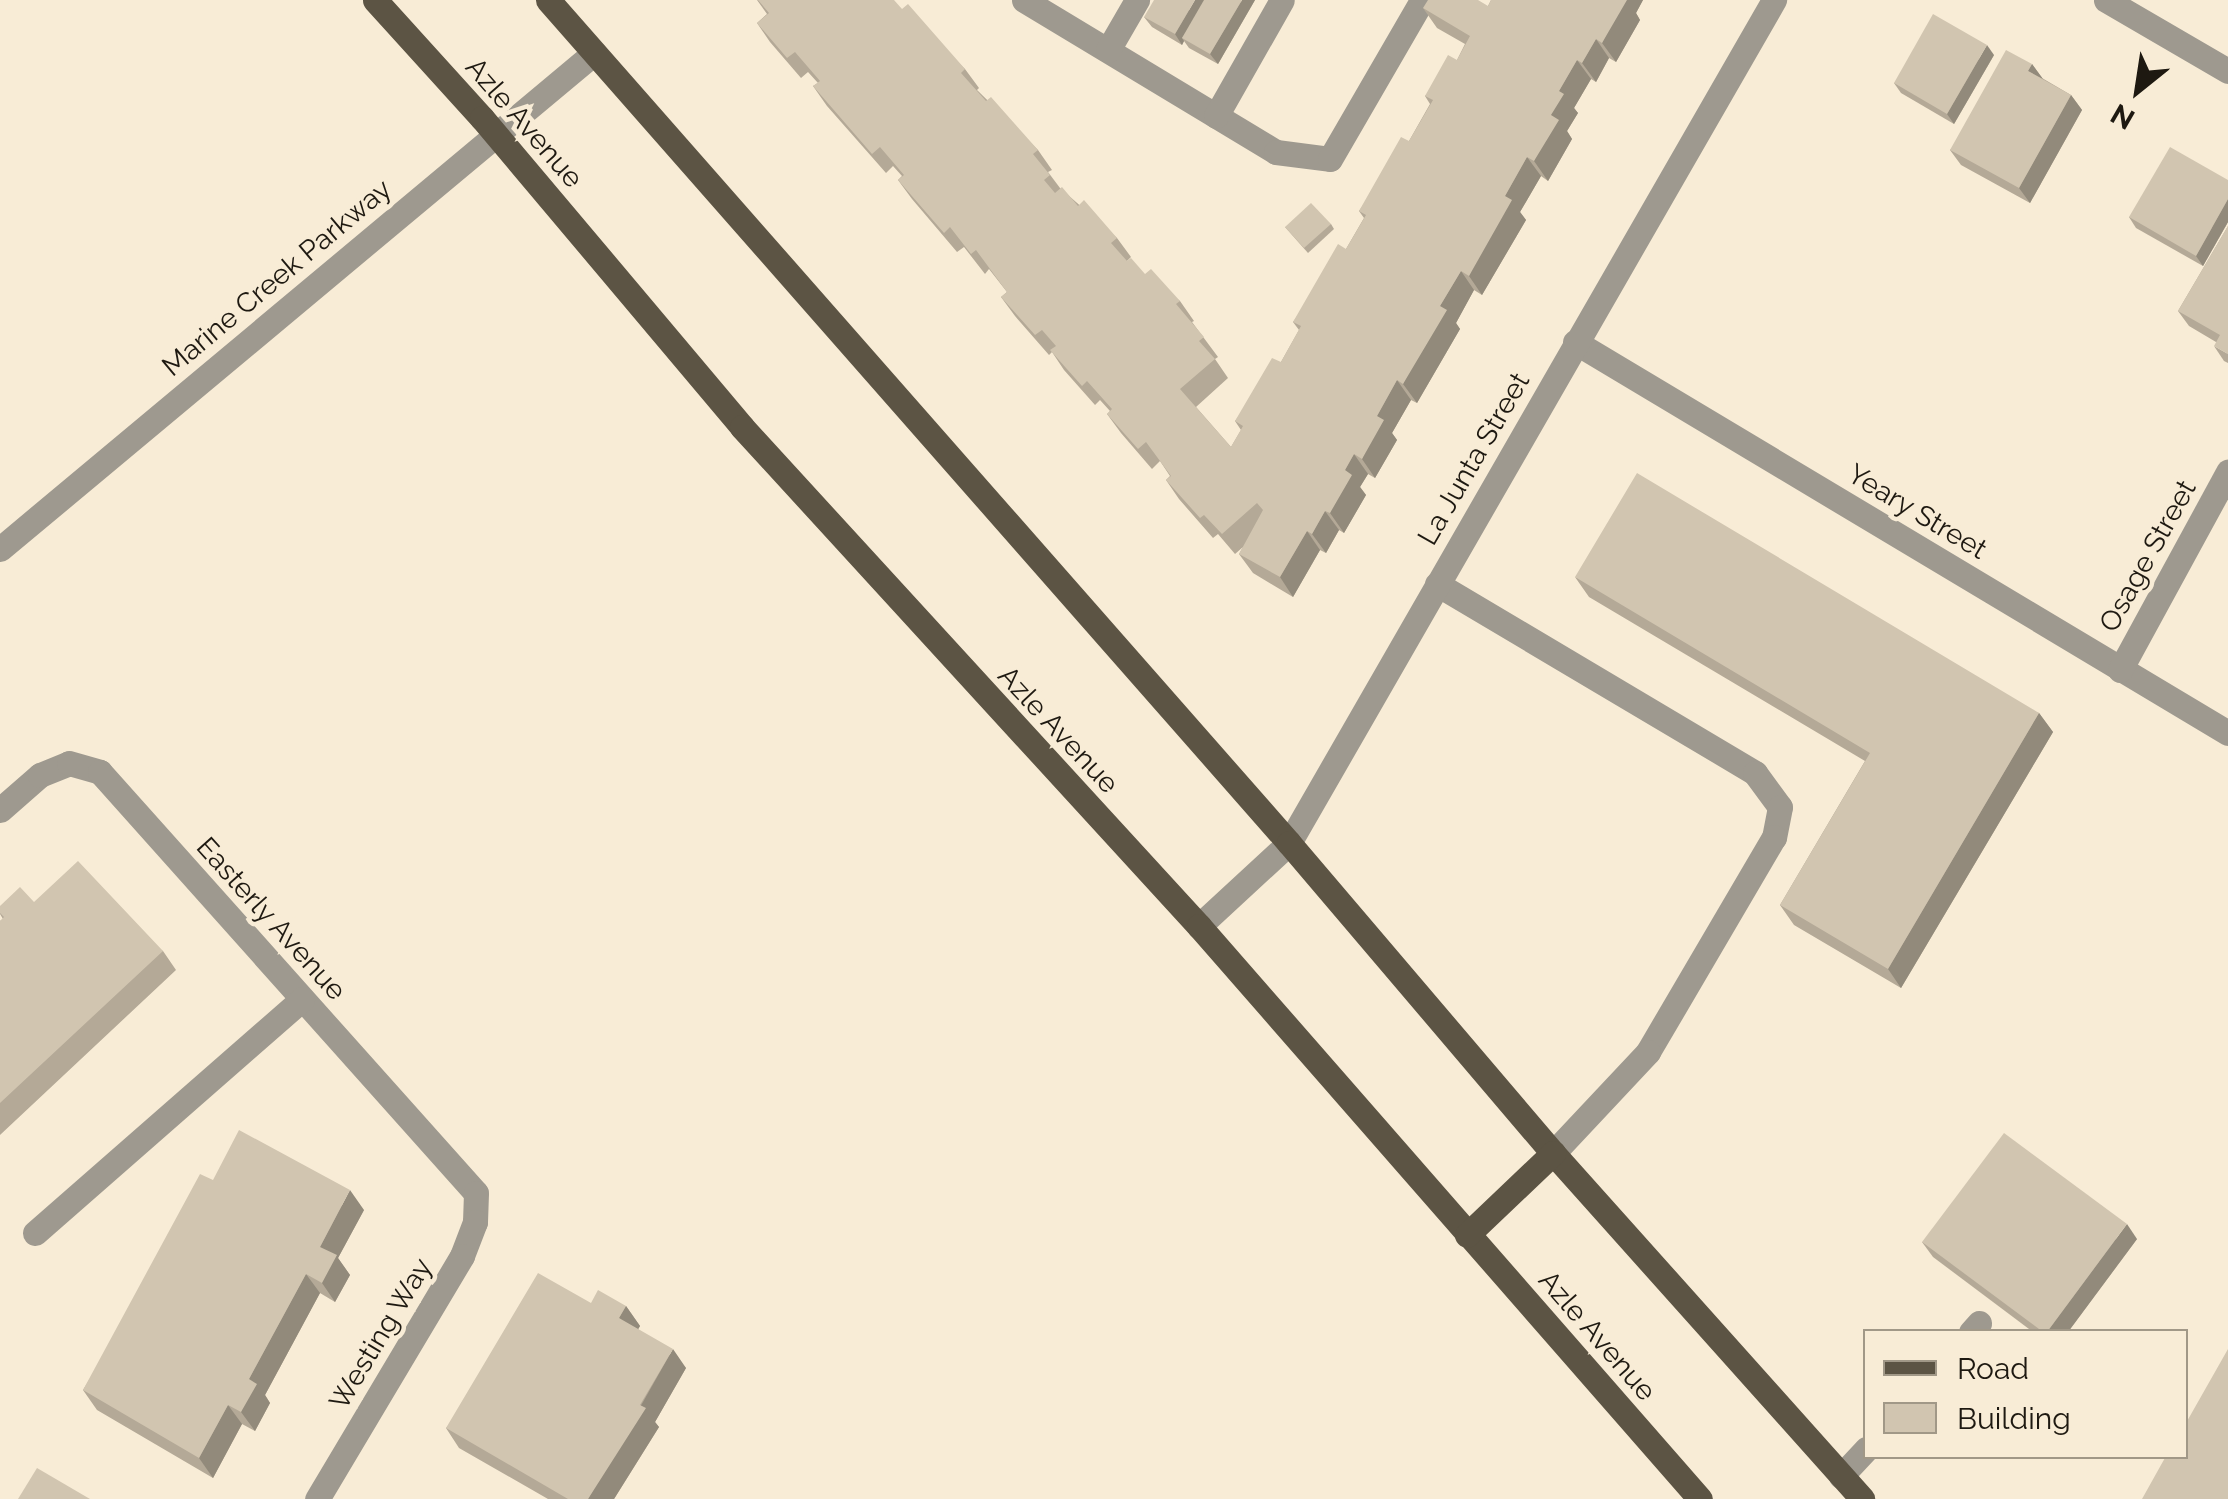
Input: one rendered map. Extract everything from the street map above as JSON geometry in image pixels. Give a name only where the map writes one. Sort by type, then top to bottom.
[{"type":"main road","name":"Azle Avenue","points":[[375,0],[495,134],[807,500],[1199,926],[1700,1499]]},
{"type":"main road","points":[[548,0],[1289,843],[1552,1154],[1862,1499]]},
{"type":"main road","points":[[1467,1234],[1552,1154]]},
{"type":"street","points":[[1024,0],[1276,152],[1330,159],[1422,0]]},
{"type":"street","points":[[1108,50],[1138,0]]},
{"type":"street","points":[[1216,116],[1282,0]]},
{"type":"street","name":"La Junta Street","points":[[1199,926],[1289,843],[1774,0]]},
{"type":"street","points":[[2106,0],[2228,71]]},
{"type":"street","name":"Marine Creek Parkway","points":[[0,550],[594,53]]},
{"type":"street","name":"Yeary Street","points":[[1575,342],[2228,733]]},
{"type":"street","name":"Osage Street","points":[[2120,670],[2228,472]]},
{"type":"street","points":[[1436,584],[1755,772],[1780,807],[1774,837],[1648,1052],[1552,1154]]},
{"type":"street","name":"Easterly Avenue","points":[[0,810],[40,775],[70,763],[100,772],[476,1194]]},
{"type":"street","points":[[35,1233],[302,999]]},
{"type":"street","name":"Westing Way","points":[[317,1499],[462,1256],[476,1222],[476,1194]]},
{"type":"street","points":[[1841,1476],[1863,1452]]},
{"type":"building","points":[[758,0],[894,0],[902,9],[908,4],[965,69],[961,73],[986,101],[991,97],[1038,150],[1033,154],[1050,175],[1044,180],[1055,193],[1062,187],[1078,206],[1084,200],[1117,238],[1111,243],[1127,261],[1131,258],[1145,274],[1151,269],[1180,301],[1176,304],[1204,337],[1199,341],[1215,359],[1180,389],[1231,447],[1243,426],[1235,421],[1272,358],[1281,362],[1301,326],[1293,322],[1338,244],[1346,249],[1366,215],[1359,211],[1401,137],[1409,141],[1433,100],[1425,96],[1448,55],[1457,60],[1470,36],[1423,8],[1428,0],[1478,0],[1488,6],[1491,0],[1627,0],[1602,43],[1596,39],[1582,63],[1577,60],[1559,91],[1564,94],[1551,115],[1559,120],[1534,161],[1527,157],[1505,196],[1512,200],[1469,276],[1461,271],[1440,306],[1447,310],[1403,384],[1397,380],[1377,416],[1384,420],[1362,459],[1354,454],[1345,470],[1352,475],[1330,513],[1325,511],[1312,534],[1307,531],[1280,577],[1239,554],[1263,510],[1257,503],[1222,534],[1204,515],[1200,518],[1166,480],[1171,476],[1146,442],[1138,449],[1107,414],[1112,409],[1087,381],[1082,386],[1050,350],[1056,346],[1042,330],[1035,335],[1001,297],[1007,292],[976,250],[971,254],[950,227],[944,233],[898,180],[904,175],[880,147],[872,154],[813,86],[820,81],[795,52],[787,58],[757,23],[769,13]]},
{"type":"building","points":[[1154,0],[1195,0],[1175,34],[1144,17]]},
{"type":"building","points":[[1204,0],[1242,0],[1210,54],[1182,38]]},
{"type":"building","points":[[1933,14],[1987,45],[1947,114],[1894,83]]},
{"type":"building","points":[[2006,50],[2032,64],[2028,71],[2071,95],[2019,188],[1950,150]]},
{"type":"building","points":[[2170,147],[2228,180],[2228,199],[2196,256],[2129,217]]},
{"type":"building","points":[[1311,203],[1331,224],[1304,248],[1285,227]]},
{"type":"building","points":[[2228,226],[2228,354],[2214,346],[2220,335],[2178,311]]},
{"type":"building","points":[[1637,473],[2039,713],[1888,969],[1780,905],[1870,753],[1575,577]]},
{"type":"building","points":[[78,861],[163,951],[0,1103],[0,921],[4,917],[0,906],[20,887],[34,902]]},
{"type":"building","points":[[239,1130],[350,1190],[320,1247],[337,1255],[322,1283],[306,1274],[249,1379],[257,1384],[241,1412],[228,1405],[199,1458],[83,1390],[200,1174],[213,1180]]},
{"type":"building","points":[[2004,1133],[2127,1224],[2049,1329],[2039,1329],[1922,1242]]},
{"type":"building","points":[[538,1273],[591,1303],[598,1290],[626,1306],[619,1318],[673,1349],[640,1405],[646,1408],[588,1499],[568,1499],[446,1428]]},
{"type":"building","points":[[2228,1349],[2228,1499],[2142,1499],[2164,1459],[2188,1459],[2188,1419]]},
{"type":"building","points":[[37,1468],[90,1499],[18,1499]]}]
